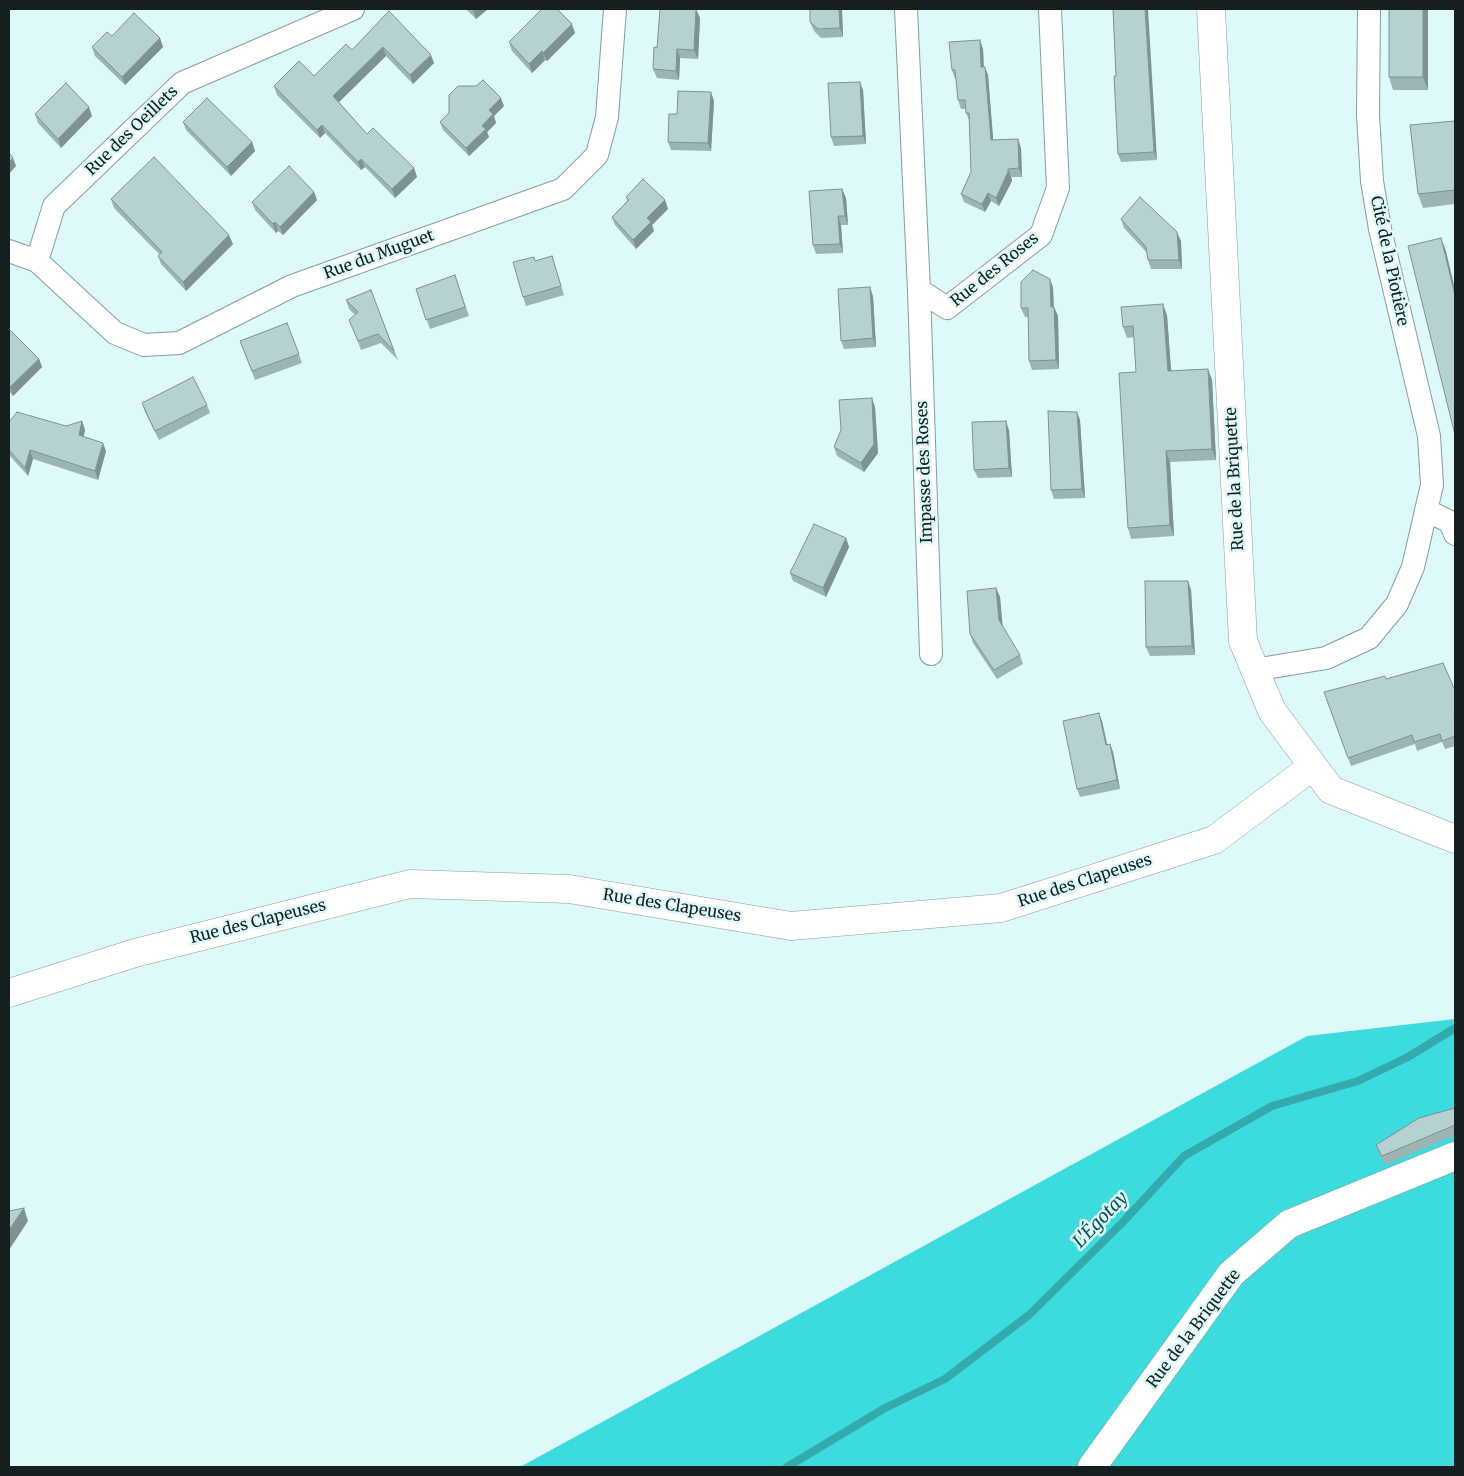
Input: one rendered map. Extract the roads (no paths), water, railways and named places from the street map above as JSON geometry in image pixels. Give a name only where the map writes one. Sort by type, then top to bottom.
[{"type":"main road","name":"Rue de la Briquette","points":[[1211,9],[1243,642],[1272,711],[1331,790],[1455,839]]},
{"type":"main road","name":"Rue des Clapeuses","points":[[9,993],[135,953],[410,884],[569,890],[791,926],[1001,908],[1214,840],[1313,766]]},
{"type":"main road","name":"Rue de la Briquette","points":[[1092,1467],[1231,1274],[1289,1224],[1455,1156]]},
{"type":"street","name":"Rue des Oeillets","points":[[37,261],[54,206],[182,82],[353,9]]},
{"type":"street","name":"Rue du Muguet","points":[[37,261],[116,333],[144,345],[179,343],[292,286],[564,189],[597,154],[607,117],[615,9]]},
{"type":"street","points":[[906,9],[919,290]]},
{"type":"street","name":"Rue des Roses","points":[[919,290],[947,308],[1041,235],[1058,188],[1050,9]]},
{"type":"street","name":"Cité de la Piotière","points":[[1254,670],[1326,658],[1368,638],[1397,604],[1413,567],[1432,485],[1429,436],[1380,229],[1372,181],[1368,115],[1369,9]]},
{"type":"street","points":[[9,251],[37,261]]},
{"type":"street","name":"Impasse des Roses","points":[[919,290],[931,654]]},
{"type":"street","points":[[1426,510],[1450,522],[1455,534]]},
{"type":"waterway","name":"L'Égotay","points":[[787,1467],[885,1408],[945,1379],[1029,1315],[1122,1223],[1184,1156],[1272,1106],[1358,1081],[1408,1057],[1455,1028]]}]
